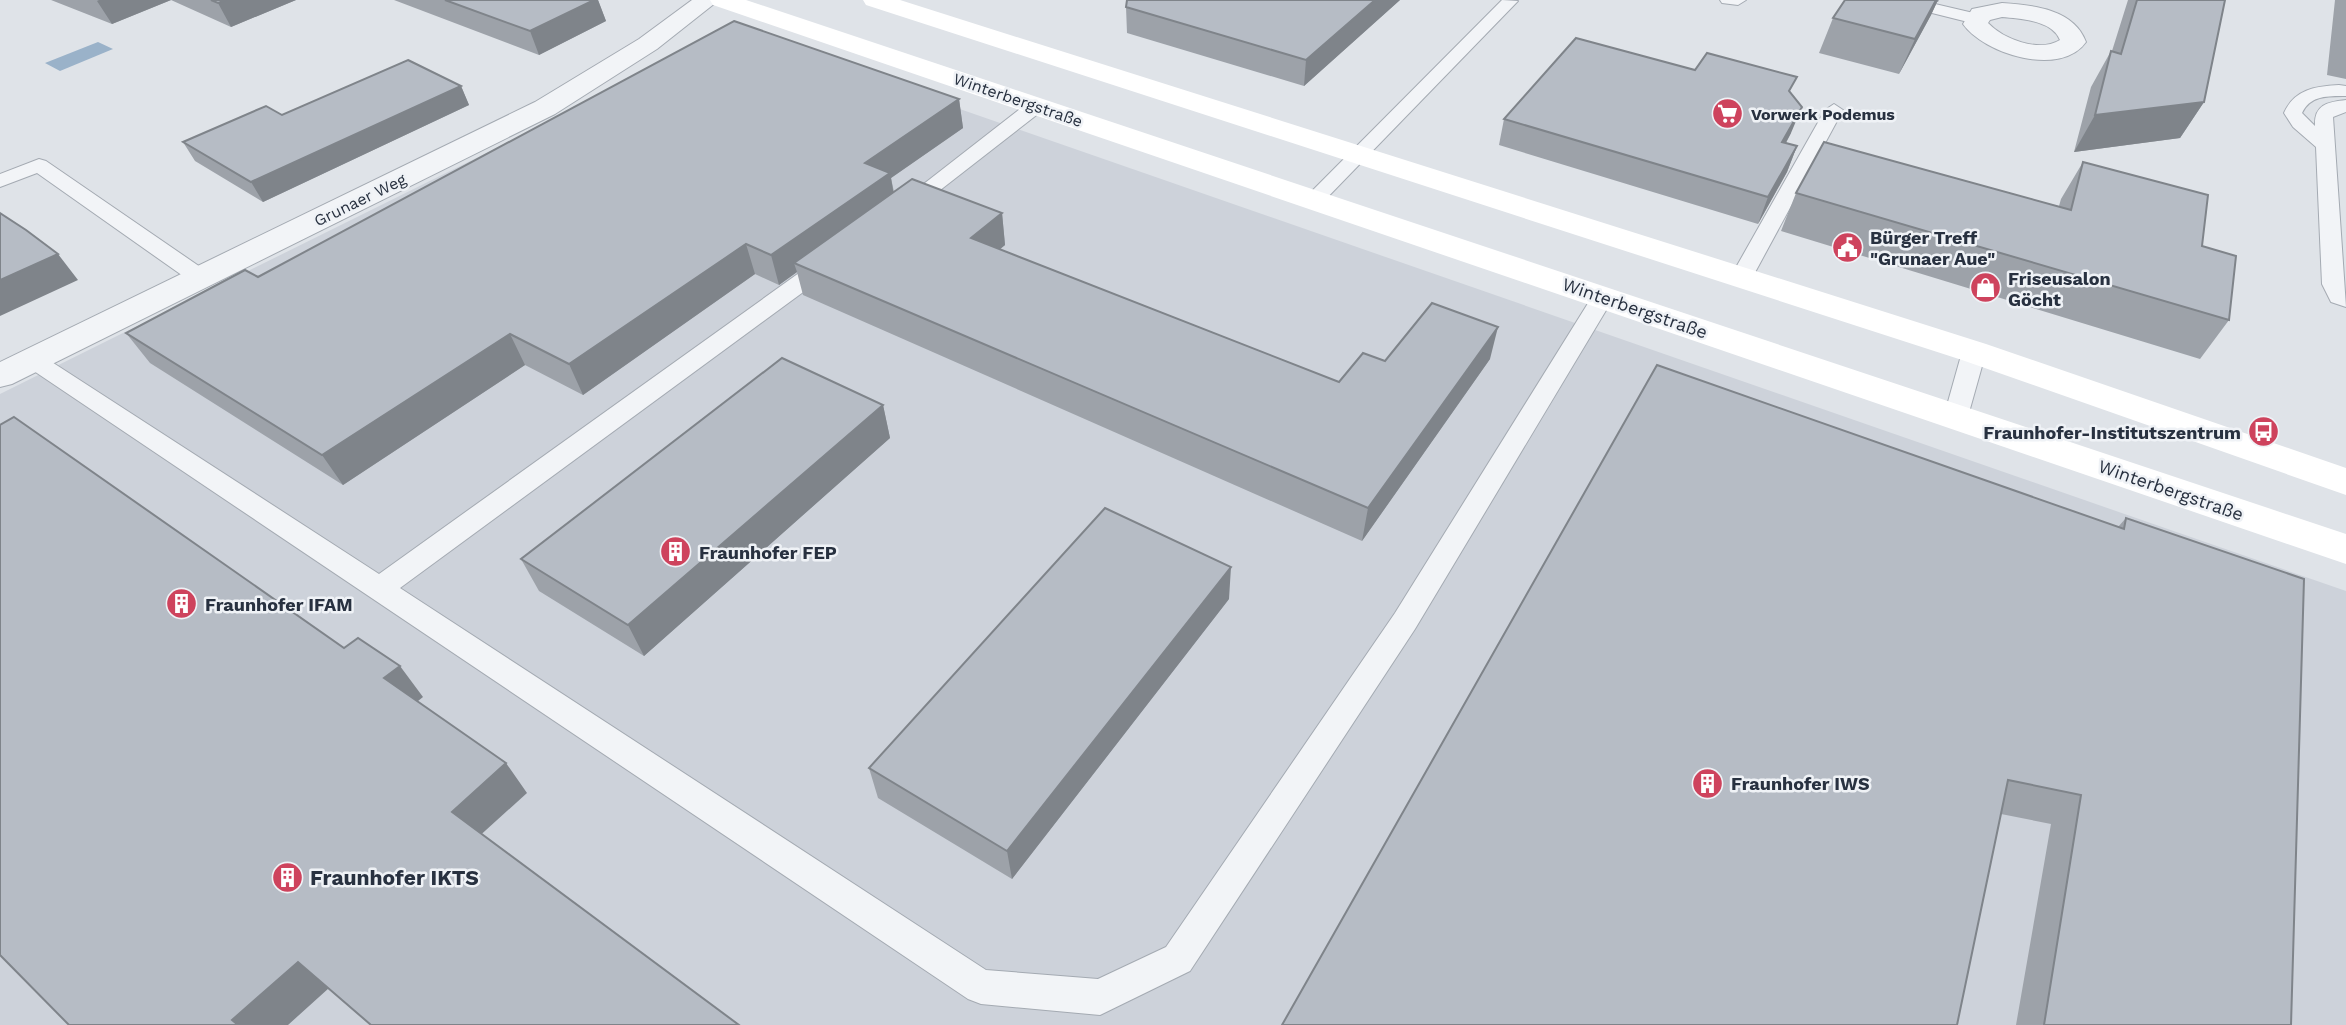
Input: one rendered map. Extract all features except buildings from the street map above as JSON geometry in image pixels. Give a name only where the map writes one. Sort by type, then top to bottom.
[{"type":"main road","name":"Winterbergstraße","points":[[722,0],[2346,549]]},
{"type":"main road","points":[[875,0],[1974,352],[2346,482]]},
{"type":"street","name":"Grunaer Weg","points":[[0,376],[545,108],[648,44],[707,0]]},
{"type":"street","points":[[2033,6],[2073,36],[2073,42],[2059,51],[2014,48],[1979,31],[1976,19],[1981,14],[2002,9],[2033,6]]},
{"type":"lane","points":[[1728,0],[1738,0]]},
{"type":"lane","points":[[1898,0],[1976,19]]},
{"type":"lane","points":[[1314,200],[1510,1]]},
{"type":"lane","points":[[2325,145],[2300,123],[2293,113],[2295,105],[2308,95],[2346,91]]},
{"type":"lane","points":[[883,224],[1036,106]]},
{"type":"lane","points":[[2346,106],[2334,107],[2323,115],[2333,284],[2339,297],[2346,300]]},
{"type":"lane","points":[[1741,278],[1834,110]]},
{"type":"lane","points":[[0,181],[39,164],[201,278]]},
{"type":"lane","points":[[380,588],[851,247]]},
{"type":"lane","points":[[33,360],[981,986],[1100,997],[1178,960],[1405,621],[1603,297]]},
{"type":"lane","points":[[1956,416],[1974,352]]},
{"type":"shaded area","points":[[730,29],[2346,591],[2346,1025],[0,1025],[0,394],[591,101]]},
{"type":"water","points":[[98,42],[113,49],[60,71],[45,63]]},
{"type":"place","name":"Vorwerk Podemus","points":[[1728,114]]},
{"type":"place","name":"Bürger Treff \"Grunaer Aue\"","points":[[1847,247]]},
{"type":"place","name":"Friseusalon Göcht","points":[[1985,288]]},
{"type":"place","name":"Fraunhofer-Institutszentrum","points":[[2264,432]]},
{"type":"place","name":"Fraunhofer FEP","points":[[676,552]]},
{"type":"place","name":"Fraunhofer IFAM","points":[[182,604]]},
{"type":"place","name":"Fraunhofer IWS","points":[[1708,783]]},
{"type":"place","name":"Fraunhofer IKTS","points":[[287,877]]}]
